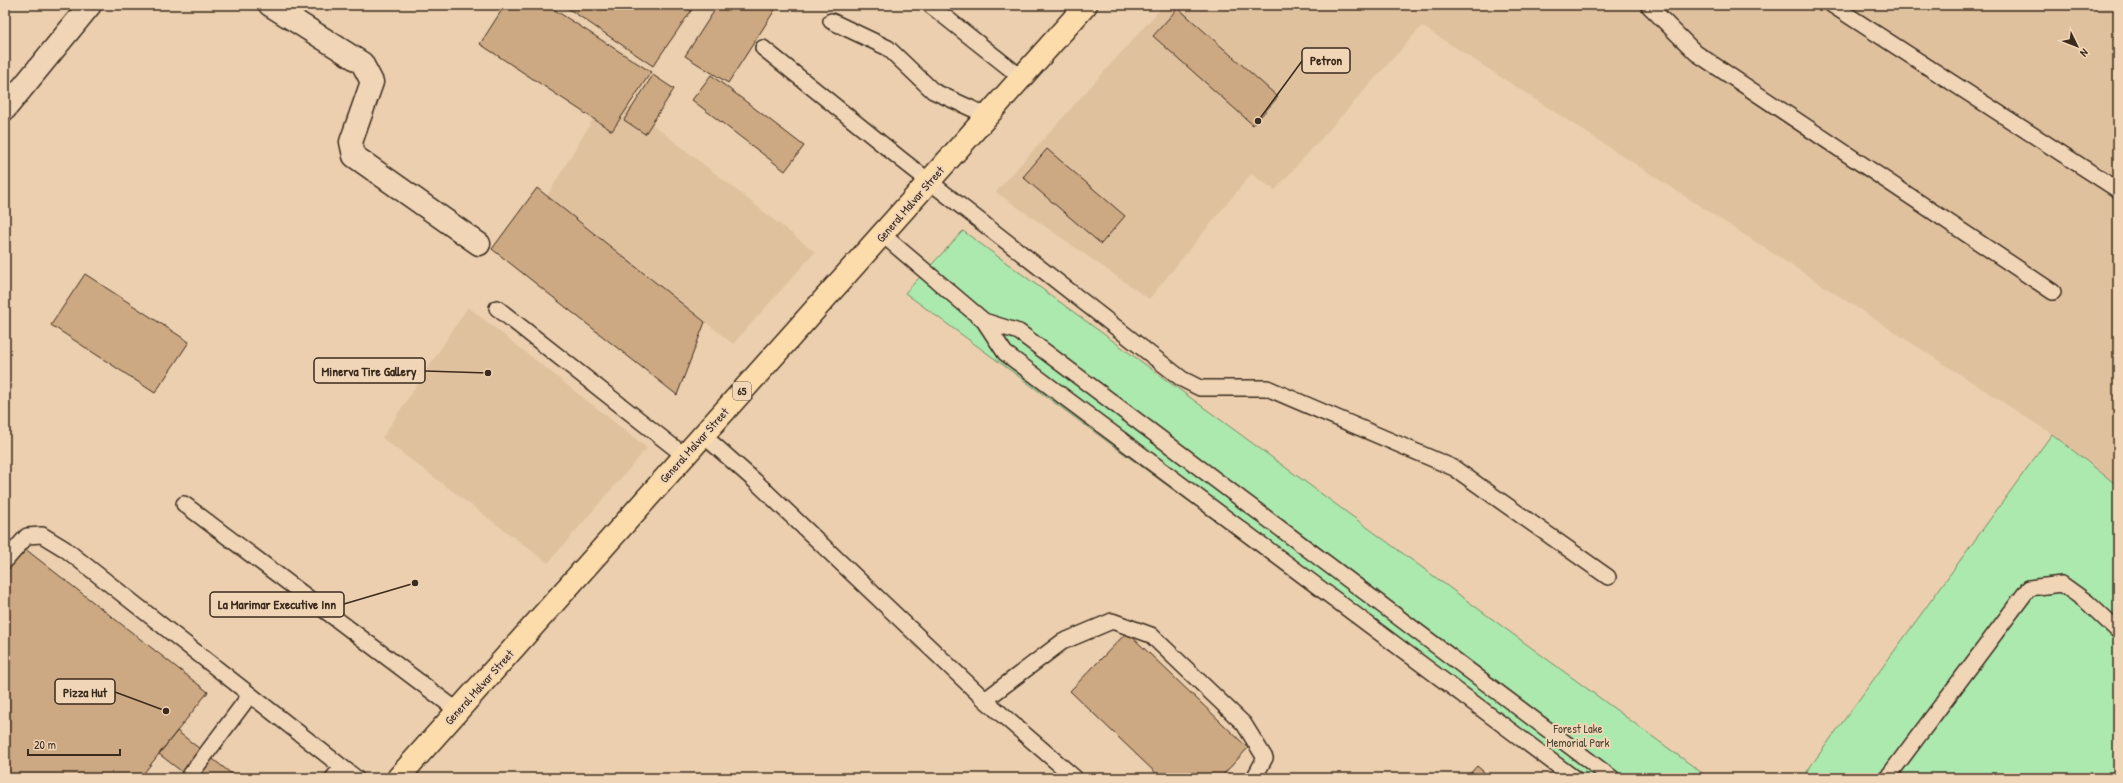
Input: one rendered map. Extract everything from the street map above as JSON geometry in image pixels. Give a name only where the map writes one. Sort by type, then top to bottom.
[{"type":"highway","name":"General Malvar Street","points":[[398,778],[1022,78],[1078,8]]},
{"type":"street","points":[[5,109],[90,5]]},
{"type":"street","points":[[270,5],[362,63],[372,82],[351,142],[354,156],[479,244]]},
{"type":"lane","points":[[930,5],[1022,78]]},
{"type":"lane","points":[[1648,5],[1696,53],[2053,292]]},
{"type":"lane","points":[[1832,5],[2118,190]]},
{"type":"lane","points":[[831,21],[888,48],[933,91],[988,116]]},
{"type":"lane","points":[[763,48],[929,182],[1182,379],[1200,388],[1267,388],[1454,468],[1608,577]]},
{"type":"lane","points":[[883,235],[984,322],[1005,353],[1574,778]]},
{"type":"lane","points":[[496,308],[685,456]]},
{"type":"lane","points":[[984,322],[1019,332],[1612,778]]},
{"type":"lane","points":[[703,435],[755,481],[986,700],[1075,778]]},
{"type":"lane","points":[[184,504],[458,711]]},
{"type":"lane","points":[[5,561],[27,536],[42,536],[65,549],[250,695],[338,773],[356,778]]},
{"type":"lane","points":[[1887,778],[2029,588],[2062,584],[2087,602],[2118,632]]},
{"type":"lane","points":[[986,700],[1062,642],[1112,621],[1151,635],[1244,724],[1265,758],[1257,776]]},
{"type":"lane","points":[[188,778],[250,695]]},
{"type":"shaded area","points":[[1164,5],[2118,5],[2118,486],[2052,434],[1422,26],[1275,190],[1251,174],[1149,299],[996,192]]},
{"type":"shaded area","points":[[610,91],[815,252],[733,344],[547,196]]},
{"type":"shaded area","points":[[468,307],[647,448],[548,563],[382,438]]},
{"type":"green space","name":"Forest Lake Memorial Park","points":[[963,231],[1709,778],[1566,778],[905,293]]},
{"type":"green space","points":[[2052,434],[2118,486],[2118,778],[1802,778]]},
{"type":"building","points":[[505,5],[547,5],[651,72],[612,131],[480,44]]},
{"type":"building","points":[[563,5],[695,5],[653,66]]},
{"type":"building","points":[[718,5],[778,5],[728,83],[685,56]]},
{"type":"building","points":[[1178,8],[1278,97],[1253,125],[1153,36]]},
{"type":"building","points":[[653,75],[674,89],[645,134],[624,120]]},
{"type":"building","points":[[711,75],[804,146],[785,171],[692,100]]},
{"type":"building","points":[[1047,149],[1125,216],[1101,244],[1023,177]]},
{"type":"building","points":[[537,188],[705,322],[677,395],[492,249]]},
{"type":"building","points":[[85,274],[189,342],[155,393],[51,325]]},
{"type":"building","points":[[24,548],[208,692],[140,778],[5,778],[5,572]]},
{"type":"building","points":[[1127,632],[1248,748],[1220,778],[1161,778],[1070,691]]},
{"type":"building","points":[[177,731],[237,778],[190,778],[159,754]]},
{"type":"building","points":[[1477,766],[1491,778],[1466,778]]},
{"type":"place","name":"Petron","points":[[1258,121]]},
{"type":"place","name":"Minerva Tire Gallery","points":[[488,373]]},
{"type":"place","name":"La Marimar Executive Inn","points":[[415,583]]},
{"type":"place","name":"Pizza Hut","points":[[166,711]]}]
